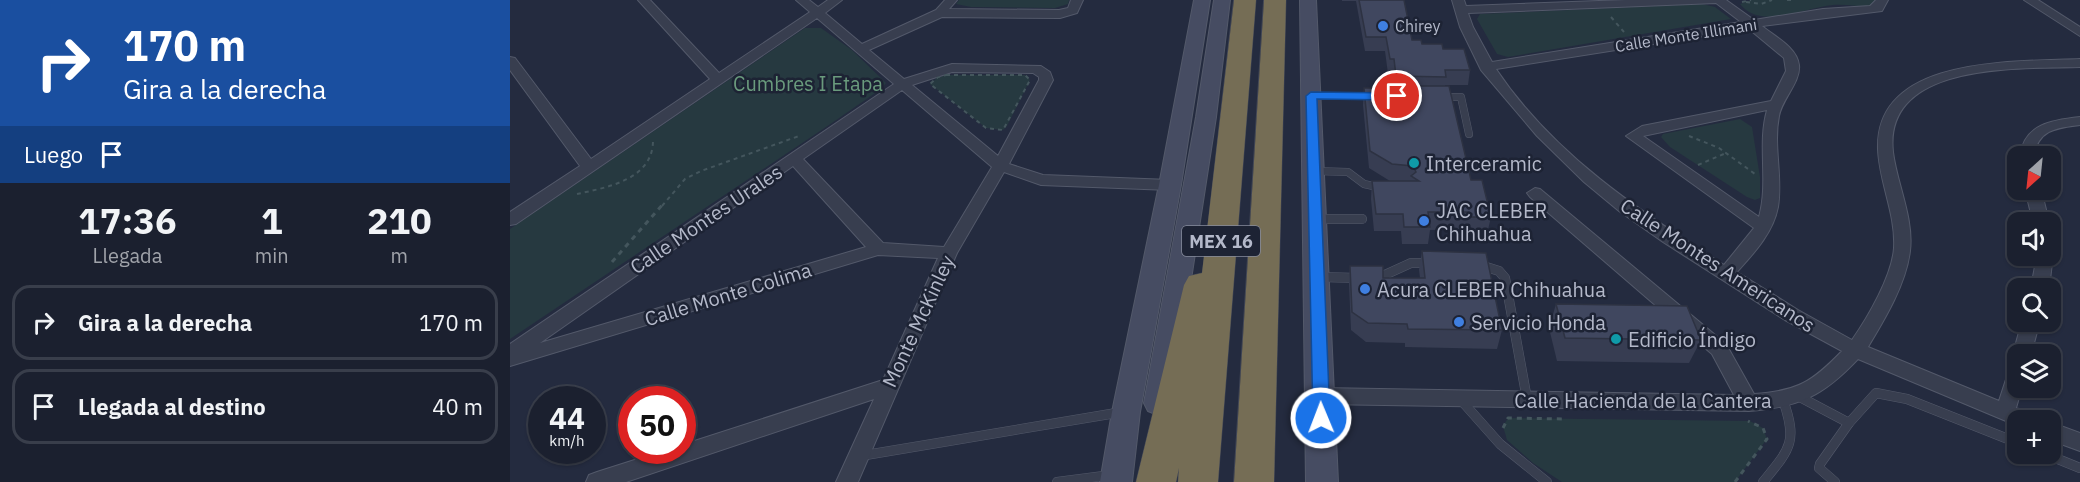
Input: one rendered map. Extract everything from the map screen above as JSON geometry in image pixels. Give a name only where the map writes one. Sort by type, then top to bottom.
[{"type":"highway","name":"MEX 16","points":[[1254,482],[1275,0]]},
{"type":"highway","name":"MEX 16","points":[[1198,482],[1225,200],[1236,6]]},
{"type":"highway","points":[[1156,482],[1195,303],[1225,200]]},
{"type":"main road","points":[[1117,478],[1126,412],[1170,185],[1202,0]]},
{"type":"main road","points":[[1308,0],[1315,171],[1322,482]]},
{"type":"main road","points":[[1146,482],[1206,117],[1236,6]]},
{"type":"main road","points":[[1147,301],[1174,302]]},
{"type":"street","points":[[644,0],[718,79]]},
{"type":"street","points":[[802,0],[1000,166],[1041,180],[1170,185]]},
{"type":"street","points":[[510,220],[836,0]]},
{"type":"street","points":[[940,13],[951,0]]},
{"type":"street","points":[[860,49],[940,13],[1060,14],[1073,10],[1077,0]]},
{"type":"street","points":[[1717,0],[1753,24],[1786,51],[1794,63],[1794,69],[1775,104],[1768,144],[1770,204],[1763,227],[1726,274]]},
{"type":"street","name":"Calle Monte Illimani","points":[[1459,5],[1717,0]]},
{"type":"street","name":"Calle Monte Illimani","points":[[1486,67],[1823,13],[1871,10],[1878,8],[1882,0]]},
{"type":"street","points":[[2030,0],[2080,32]]},
{"type":"street","name":"Calle Montes Americanos","points":[[1459,5],[1486,67],[1527,117],[1612,197],[1655,229],[1786,313],[1856,350],[2005,412]]},
{"type":"street","points":[[510,60],[589,167]]},
{"type":"street","name":"Calle Hacienda de la Cantera","points":[[1321,396],[1749,403],[1790,398],[1822,381],[1856,350],[1894,279],[1900,262],[1902,235],[1884,141],[1889,117],[1895,107],[1905,97],[1923,86],[1959,74],[2080,63]]},
{"type":"street","name":"Calle Montes Urales","points":[[510,354],[902,84],[952,68],[1029,68],[1042,72],[1046,80],[1000,166]]},
{"type":"street","points":[[1763,227],[1633,136],[1638,131],[1775,104]]},
{"type":"street","points":[[2029,146],[2034,135],[2054,125],[2080,121]]},
{"type":"street","points":[[2054,125],[2080,133]]},
{"type":"street","points":[[795,159],[878,249]]},
{"type":"street","name":"Monte McKinley","points":[[847,482],[949,253],[1000,166]]},
{"type":"street","points":[[1535,193],[1719,349],[1749,403]]},
{"type":"street","name":"Calle Monte Colima","points":[[510,359],[878,249],[949,253]]},
{"type":"street","points":[[597,482],[888,386]]},
{"type":"street","points":[[2005,412],[2009,398]]},
{"type":"street","points":[[2061,429],[2080,429]]},
{"type":"street","points":[[2061,434],[2080,442]]},
{"type":"lane","points":[[1311,96],[1380,96]]},
{"type":"lane","points":[[1438,97],[1461,97],[1469,134]]},
{"type":"lane","points":[[1315,171],[1348,172],[1364,184],[1389,188]]},
{"type":"lane","points":[[1316,219],[1362,219]]},
{"type":"lane","points":[[1317,277],[1378,278],[1411,263],[1434,263]]},
{"type":"lane","points":[[1468,263],[1489,266],[1499,271],[1504,278],[1527,399]]},
{"type":"lane","points":[[1835,482],[1819,468],[1849,423],[1871,396],[1885,393],[2007,439]]},
{"type":"lane","points":[[1459,398],[1477,421],[1520,464],[1547,482]]},
{"type":"lane","points":[[1763,482],[1788,448],[1792,432],[1790,398],[1849,423]]},
{"type":"lane","points":[[858,456],[1126,412]]},
{"type":"lane","points":[[2061,460],[2080,468]]},
{"type":"lane","points":[[1062,482],[1117,478]]},
{"type":"path","points":[[1744,1],[1761,4],[1772,0]]},
{"type":"path","points":[[1787,0],[1795,0]]},
{"type":"path","points":[[1610,16],[1628,38]]},
{"type":"path","points":[[946,75],[1025,75],[1030,80],[1007,126],[1003,130],[993,131],[986,128],[930,84],[938,77],[946,75]]},
{"type":"path","points":[[605,270],[685,179],[701,171],[807,133]]},
{"type":"path","points":[[1689,136],[1726,153],[1760,177],[1758,167]]},
{"type":"path","points":[[1707,171],[1698,165],[1726,153]]},
{"type":"path","points":[[1505,433],[1503,426],[1508,418],[1566,419]]},
{"type":"path","points":[[1735,482],[1767,439],[1763,428],[1750,421],[1739,421]]},
{"type":"green space","points":[[959,0],[1069,0],[1068,4],[1055,8],[971,7],[956,4]]},
{"type":"green space","points":[[1751,0],[1878,0],[1871,7],[1833,5],[1772,17],[1749,12],[1740,4]]},
{"type":"green space","points":[[1702,4],[1715,7],[1731,19],[1508,57],[1497,54],[1477,19],[1480,14]]},
{"type":"green space","name":"Cumbres I Etapa","points":[[805,28],[821,28],[852,50],[886,83],[881,89],[829,125],[510,339],[510,229]]},
{"type":"green space","points":[[946,75],[1025,75],[1030,80],[1003,130],[986,128],[930,84],[938,77]]},
{"type":"green space","points":[[1740,119],[1752,127],[1760,177],[1760,198],[1755,200],[1670,147],[1661,137],[1663,134]]},
{"type":"green space","points":[[1508,418],[1750,421],[1763,428],[1767,439],[1735,482],[1562,482],[1533,463],[1507,440],[1503,426]]},
{"type":"building","points":[[1359,0],[1404,0],[1412,40],[1421,40],[1422,44],[1442,44],[1443,49],[1464,49],[1470,70],[1445,70],[1446,77],[1396,76],[1394,59],[1390,59],[1386,37],[1366,37]]},
{"type":"building","points":[[1397,86],[1449,86],[1471,180],[1482,180],[1491,217],[1468,217],[1467,212],[1428,212],[1430,227],[1404,227],[1403,214],[1376,214],[1372,181],[1419,181],[1411,176],[1416,172],[1413,166],[1392,164],[1370,151],[1364,88],[1398,88]]},
{"type":"building","points":[[1422,251],[1486,253],[1502,330],[1408,329],[1407,324],[1368,323],[1352,312],[1350,266],[1383,266],[1383,278],[1425,278]]},
{"type":"building","points":[[1556,304],[1687,306],[1701,340],[1565,338]]},
{"type":"place","name":"Chirey","points":[[1383,26]]},
{"type":"place","name":"Interceramic","points":[[1414,163]]},
{"type":"place","name":"JAC CLEBER Chihuahua","points":[[1424,221]]},
{"type":"place","name":"Acura CLEBER Chihuahua","points":[[1365,289]]},
{"type":"place","name":"Servicio Honda","points":[[1459,322]]},
{"type":"place","name":"Edificio Índigo","points":[[1616,339]]},
{"type":"route","points":[[1321,418],[1311,96],[1397,96]]}]
